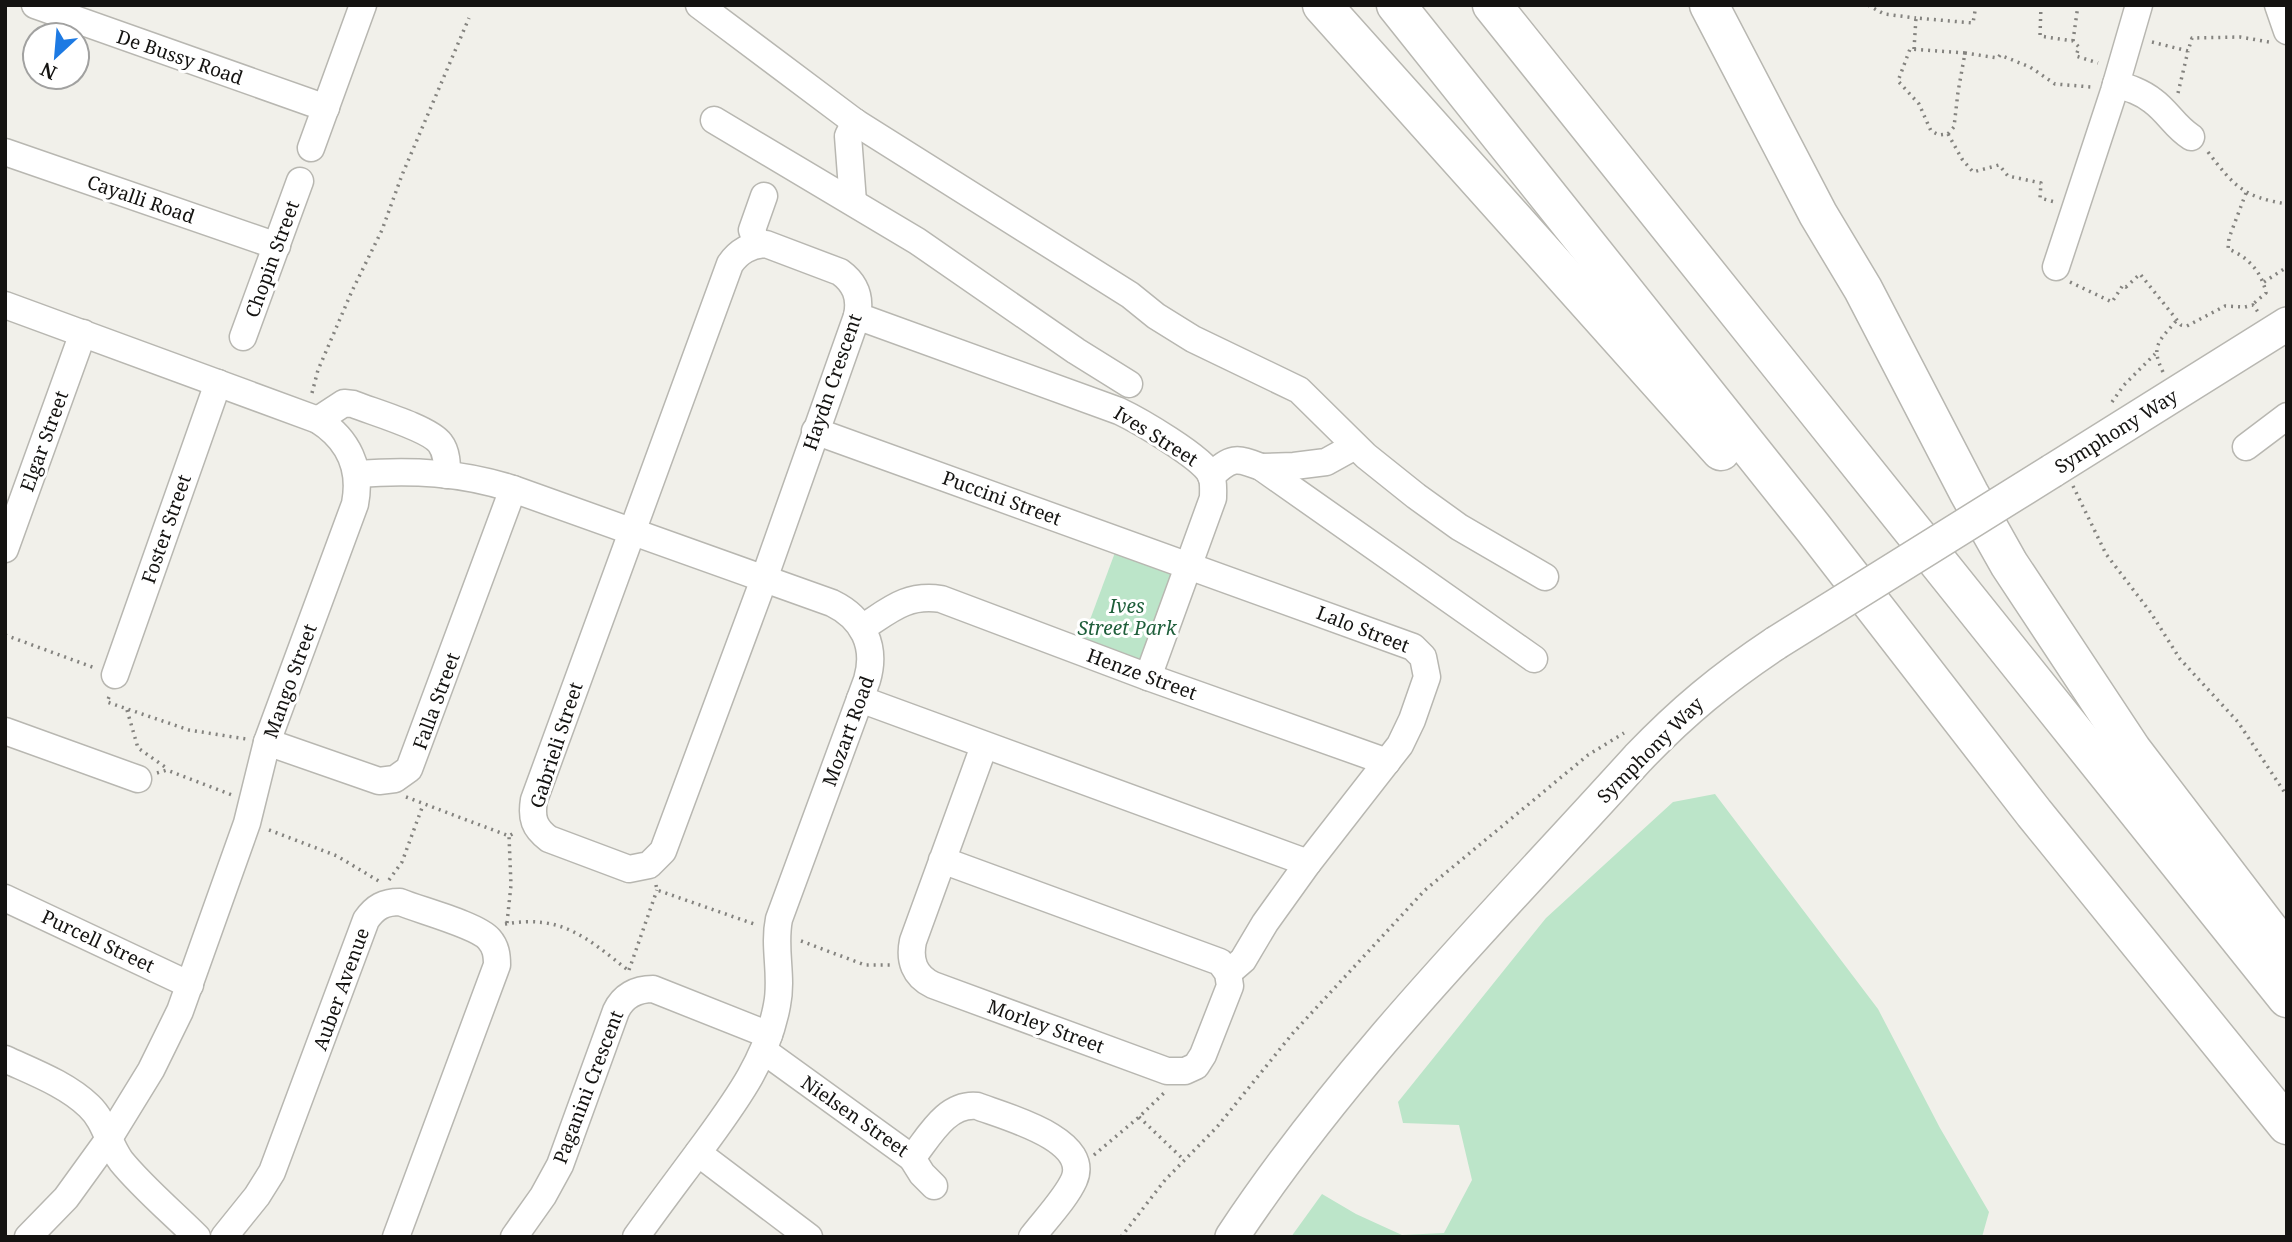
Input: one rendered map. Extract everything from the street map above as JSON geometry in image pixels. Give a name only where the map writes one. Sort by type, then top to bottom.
[{"type":"highway","points":[[1322,5],[1783,521],[1919,684],[2034,813]]},
{"type":"highway","points":[[1396,5],[1814,529],[2034,813],[2287,1125]]},
{"type":"highway","points":[[1492,5],[2287,998]]},
{"type":"highway","points":[[1709,5],[1818,214],[1863,289],[2009,564],[2132,750],[2287,953]]},
{"type":"highway","points":[[1735,5],[1837,215],[1863,289]]},
{"type":"main road","name":"Symphony Way","points":[[1232,1237],[1291,1151],[1353,1074],[1678,716],[1731,673],[1776,643],[2062,478],[2274,321]]},
{"type":"street","name":"De Bussy Road","points":[[34,5],[326,108]]},
{"type":"street","points":[[312,148],[362,5]]},
{"type":"street","points":[[699,5],[855,122],[1130,295],[1156,316],[1194,339],[1298,390],[1355,446],[1459,527],[1545,577]]},
{"type":"street","points":[[2056,267],[2139,5]]},
{"type":"street","points":[[2278,5],[2281,37]]},
{"type":"street","points":[[2117,81],[2154,101],[2191,137]]},
{"type":"street","points":[[714,120],[917,241],[1076,351],[1129,384]]},
{"type":"street","points":[[853,201],[848,136],[855,122]]},
{"type":"street","name":"Cayalli Road","points":[[5,152],[277,246]]},
{"type":"street","name":"Chopin Street","points":[[243,337],[300,181]]},
{"type":"street","points":[[631,531],[730,264],[742,251],[757,244],[751,230],[764,196]]},
{"type":"street","name":"Haydn Crescent","points":[[757,244],[774,245],[840,272],[856,290],[859,307],[764,579]]},
{"type":"street","name":"Mango Street","points":[[5,305],[312,418],[336,433],[349,452],[356,474],[355,504],[267,742],[250,813],[190,985],[151,1070],[107,1140],[66,1198],[28,1237]]},
{"type":"street","name":"Ives Street","points":[[857,316],[1119,411],[1199,461],[1211,476],[1213,498],[1148,677]]},
{"type":"street","name":"Elgar Street","points":[[5,549],[83,333]]},
{"type":"street","points":[[1062,390],[1076,351]]},
{"type":"street","name":"Foster Street","points":[[115,676],[218,383]]},
{"type":"street","points":[[312,418],[344,403],[353,404],[429,433],[440,443],[446,456],[447,475]]},
{"type":"street","points":[[2246,447],[2287,415]]},
{"type":"street","name":"Puccini Street","points":[[815,431],[1188,566]]},
{"type":"street","points":[[1261,467],[1326,462],[1355,446]]},
{"type":"street","points":[[1211,476],[1225,463],[1240,459],[1261,467],[1534,659]]},
{"type":"street","points":[[356,474],[400,471],[479,478],[841,607],[862,628]]},
{"type":"street","name":"Falla Street","points":[[395,779],[403,775],[414,761],[513,489]]},
{"type":"street","name":"Gabrieli Street","points":[[631,531],[534,800],[533,822],[549,839],[629,869],[643,868],[660,857],[764,579]]},
{"type":"street","name":"Lalo Street","points":[[1188,566],[1406,644],[1419,651],[1426,664],[1427,677],[1400,746],[1308,863],[1265,923],[1243,960],[1228,973]]},
{"type":"street","name":"Henze Street","points":[[862,628],[909,600],[919,597],[940,600],[1387,762]]},
{"type":"street","name":"Mozart Road","points":[[636,1237],[745,1088],[766,1043],[779,996],[776,942],[779,919],[870,669],[870,648],[862,628]]},
{"type":"street","points":[[860,699],[1308,863]]},
{"type":"street","points":[[5,731],[138,779]]},
{"type":"street","points":[[267,742],[371,779],[395,779]]},
{"type":"street","name":"Morley Street","points":[[984,746],[912,947],[913,965],[925,981],[1167,1071],[1185,1072]]},
{"type":"street","points":[[942,860],[1214,959],[1225,967],[1230,986],[1203,1055],[1196,1066],[1185,1072]]},
{"type":"street","name":"Purcell Street","points":[[5,898],[190,985]]},
{"type":"street","name":"Auber Avenue","points":[[224,1237],[261,1190],[278,1160],[370,914],[383,904],[400,902],[480,932]]},
{"type":"street","points":[[396,1237],[496,965],[495,949],[480,932]]},
{"type":"street","points":[[653,989],[766,1043]]},
{"type":"street","name":"Paganini Crescent","points":[[514,1237],[560,1165],[619,1004],[632,993],[653,989]]},
{"type":"street","name":"Nielsen Street","points":[[766,1043],[912,1158],[947,1115],[968,1105],[1043,1132],[1071,1152],[1076,1169]]},
{"type":"street","points":[[5,1059],[58,1084],[87,1104],[103,1124],[107,1140],[133,1174],[197,1237]]},
{"type":"street","points":[[698,1153],[809,1237]]},
{"type":"street","points":[[912,1158],[934,1186]]},
{"type":"street","points":[[1032,1237],[1073,1183],[1076,1169]]},
{"type":"path","points":[[1868,5],[1884,14],[1973,23],[1976,5]]},
{"type":"path","points":[[2041,5],[2040,36],[2073,41],[2079,47],[2076,56],[2117,81]]},
{"type":"path","points":[[2073,41],[2078,5]]},
{"type":"path","points":[[312,418],[318,370],[382,230],[407,164],[470,18]]},
{"type":"path","points":[[1914,49],[1916,18]]},
{"type":"path","points":[[2130,36],[2188,51]]},
{"type":"path","points":[[2171,120],[2192,37],[2240,37],[2248,40],[2281,37]]},
{"type":"path","points":[[1965,53],[1954,127],[1948,134],[1939,135],[1931,131],[1919,104],[1898,81],[1910,48],[1965,53],[1998,58],[2000,55],[2015,59],[2055,84],[2117,81]]},
{"type":"path","points":[[1948,134],[1973,172],[1999,165],[2008,176],[2041,183],[2040,198],[2076,207]]},
{"type":"path","points":[[2191,137],[2199,140],[2224,174],[2246,194],[2287,204]]},
{"type":"path","points":[[2056,267],[2056,273],[2066,280],[2112,302],[2123,285],[2126,286],[2140,274],[2181,326],[2187,327],[2225,306],[2253,305],[2266,293],[2264,282],[2246,258],[2228,249],[2229,237],[2246,194]]},
{"type":"path","points":[[2264,282],[2287,267]]},
{"type":"path","points":[[2253,305],[2274,321]]},
{"type":"path","points":[[2109,406],[2124,385],[2155,354],[2159,341],[2177,320]]},
{"type":"path","points":[[2155,354],[2163,372],[2169,378]]},
{"type":"path","points":[[2062,478],[2077,498],[2106,554],[2151,613],[2180,659],[2238,722],[2287,796]]},
{"type":"path","points":[[5,635],[115,676],[107,702],[189,730],[267,742]]},
{"type":"path","points":[[127,710],[138,748],[169,771],[338,856],[385,884],[402,862],[423,805]]},
{"type":"path","points":[[1121,1237],[1166,1180],[1217,1127],[1293,1033],[1425,890],[1588,754],[1624,734]]},
{"type":"path","points":[[138,779],[169,771]]},
{"type":"path","points":[[395,779],[407,799],[509,836]]},
{"type":"path","points":[[509,836],[533,822]]},
{"type":"path","points":[[508,923],[509,836]]},
{"type":"path","points":[[629,971],[657,890]]},
{"type":"path","points":[[480,932],[508,923],[546,921],[587,938],[653,989]]},
{"type":"path","points":[[1076,1169],[1139,1117],[1185,1072]]},
{"type":"path","points":[[1139,1117],[1184,1160]]},
{"type":"green space","name":"Ives Street Park","points":[[1117,547],[1169,569],[1172,575],[1142,658],[1136,660],[1081,644]]},
{"type":"green space","points":[[1715,794],[1878,1009],[1940,1128],[1989,1212],[1982,1237],[1291,1237],[1322,1194],[1356,1214],[1402,1235],[1444,1233],[1472,1180],[1459,1125],[1403,1123],[1398,1102],[1546,918],[1673,802]]}]
